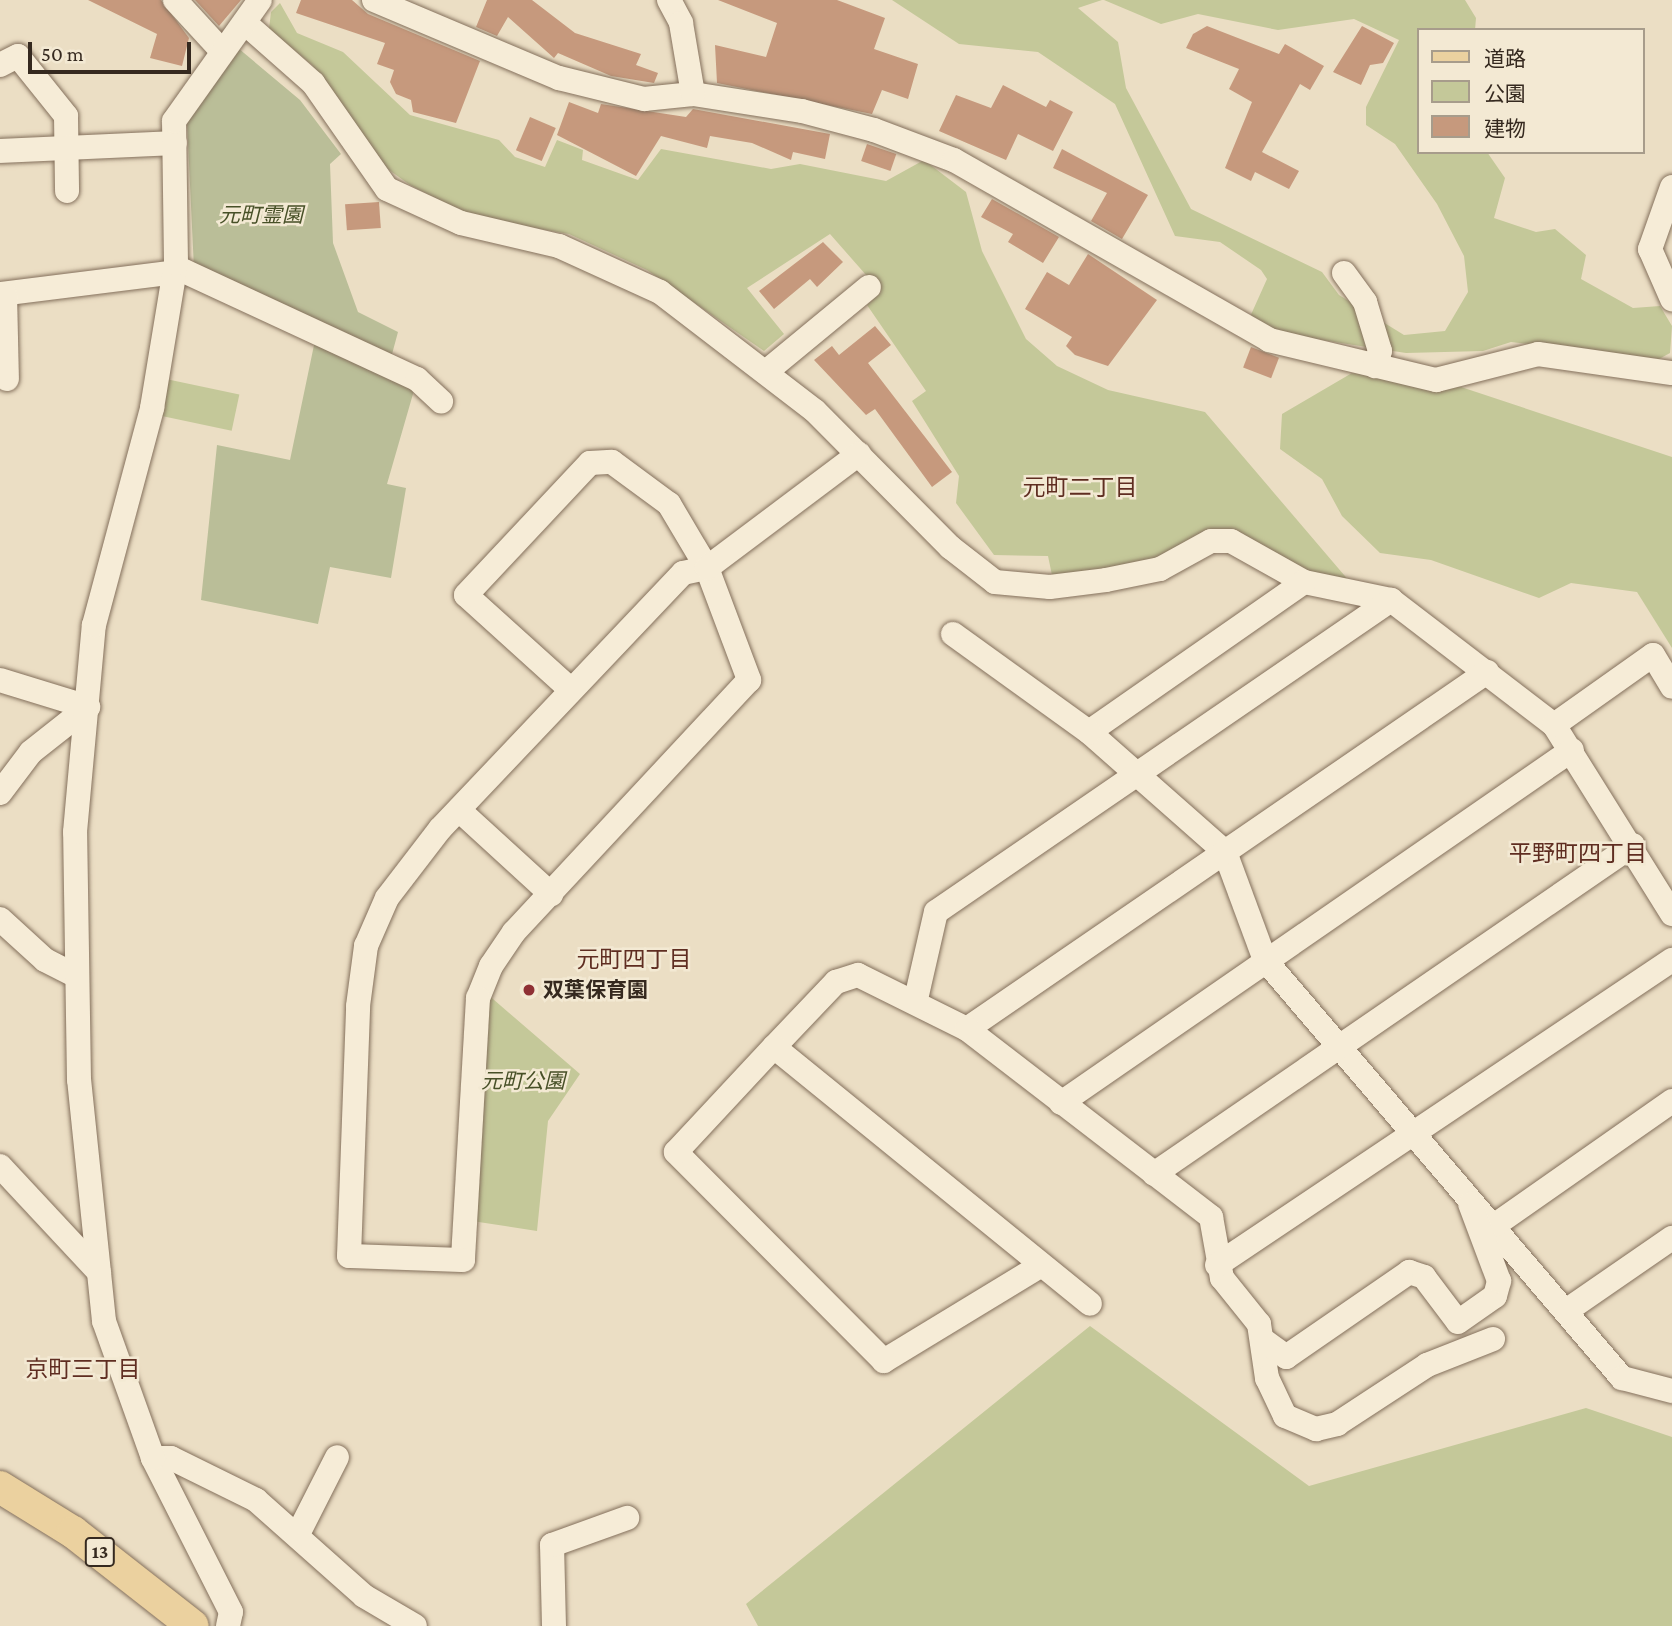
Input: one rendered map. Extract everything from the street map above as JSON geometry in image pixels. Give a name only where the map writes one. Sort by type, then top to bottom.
[{"type":"main road","name":"13","points":[[0,1487],[73,1532],[193,1626]]},
{"type":"street","points":[[175,0],[221,50]]},
{"type":"street","points":[[228,1626],[225,1599],[153,1458],[116,1369],[99,1272],[73,974],[75,832],[94,625],[152,408],[174,274],[174,121],[184,101],[260,0]]},
{"type":"street","points":[[374,0],[559,78],[645,99],[693,94],[802,111],[954,160],[1247,332],[1436,380],[1538,354],[1671,369]]},
{"type":"street","points":[[669,0],[681,23],[693,94]]},
{"type":"street","points":[[245,23],[313,83],[387,189],[461,223],[599,261],[660,292],[767,371],[859,454],[950,547],[995,582],[1050,587],[1106,580],[1160,569],[1211,541],[1231,541],[1304,582],[1391,600],[1553,724],[1633,845],[1672,914]]},
{"type":"street","points":[[0,65],[18,56],[66,117],[67,191]]},
{"type":"street","points":[[0,151],[175,143]]},
{"type":"street","points":[[1672,187],[1650,249],[1672,299]]},
{"type":"street","points":[[7,379],[2,294],[184,271],[417,379],[441,401]]},
{"type":"street","points":[[1344,273],[1365,302],[1380,351],[1375,366]]},
{"type":"street","points":[[767,371],[869,287]]},
{"type":"street","points":[[570,689],[467,595],[590,463],[612,462],[668,505],[708,568],[749,680],[514,932],[478,998],[463,1260],[349,1256],[358,1006],[366,946],[400,879],[570,689],[683,573],[708,568],[859,454]]},
{"type":"street","points":[[1089,732],[1304,582]]},
{"type":"street","points":[[916,999],[936,912],[1391,600]]},
{"type":"street","points":[[953,634],[1141,773],[1225,852],[1265,960],[1338,1046],[1418,1133],[1468,1199],[1495,1225],[1622,1378],[1667,1384]]},
{"type":"street","points":[[1553,724],[1653,655],[1672,687]]},
{"type":"street","points":[[967,1029],[1487,672]]},
{"type":"street","points":[[0,680],[88,707]]},
{"type":"street","points":[[0,793],[31,752],[88,707]]},
{"type":"street","points":[[1061,1103],[1572,750]]},
{"type":"street","points":[[459,810],[551,894]]},
{"type":"street","points":[[1154,1174],[1633,845]]},
{"type":"street","points":[[0,919],[45,960],[73,974]]},
{"type":"street","points":[[1217,1265],[1418,1133],[1672,960]]},
{"type":"street","points":[[1040,1266],[884,1361],[676,1152],[836,982],[858,975],[916,999],[967,1029],[1212,1217],[1217,1265],[1259,1324],[1267,1378],[1286,1416],[1316,1429],[1337,1424],[1427,1365],[1493,1339]]},
{"type":"street","points":[[774,1047],[1090,1304]]},
{"type":"street","points":[[1495,1225],[1672,1101]]},
{"type":"street","points":[[0,1166],[99,1272]]},
{"type":"street","points":[[1263,1340],[1286,1357],[1409,1272],[1424,1277],[1458,1322],[1495,1296],[1499,1281],[1468,1199]]},
{"type":"street","points":[[1566,1311],[1672,1238]]},
{"type":"street","points":[[298,1534],[337,1457]]},
{"type":"street","points":[[153,1458],[171,1458],[256,1500],[298,1534],[364,1596],[415,1626]]},
{"type":"street","points":[[554,1626],[552,1545],[627,1518]]},
{"type":"green space","points":[[892,0],[1102,0],[1078,8],[1118,42],[1126,88],[1191,209],[1322,272],[1339,295],[1404,335],[1445,331],[1468,292],[1464,256],[1437,204],[1395,144],[1366,125],[1366,107],[1399,40],[1354,19],[1278,30],[1198,14],[1161,24],[1104,0],[1465,0],[1476,18],[1475,28],[1416,28],[1416,154],[1488,154],[1505,178],[1494,218],[1536,232],[1555,229],[1586,255],[1581,279],[1633,308],[1660,306],[1672,326],[1670,353],[1659,359],[1511,342],[1483,351],[1406,353],[1276,333],[1249,319],[1267,279],[1261,270],[1220,242],[1175,236],[1115,104],[1038,52],[959,44]]},
{"type":"green space","points":[[280,3],[297,33],[343,52],[410,115],[499,140],[515,157],[545,167],[557,140],[583,150],[582,160],[638,180],[661,149],[771,169],[800,164],[886,181],[924,160],[966,192],[982,251],[1026,339],[1057,366],[1108,390],[1205,412],[1350,582],[1315,575],[1241,540],[1156,564],[1053,580],[1048,556],[994,555],[956,503],[959,476],[912,401],[926,391],[867,305],[881,292],[830,234],[747,288],[784,334],[764,351],[647,270],[569,234],[471,217],[410,185],[385,167],[312,65],[269,29],[271,12]]},
{"type":"green space","name":"元町霊園","points":[[238,48],[300,100],[341,154],[330,164],[333,243],[358,312],[398,332],[388,369],[415,387],[387,484],[406,488],[391,578],[330,567],[318,624],[201,600],[217,445],[290,460],[318,326],[194,269],[187,121]]},
{"type":"green space","points":[[1352,373],[1455,385],[1672,457],[1672,648],[1637,592],[1571,583],[1539,598],[1431,560],[1380,553],[1342,516],[1322,479],[1280,449],[1282,414]]},
{"type":"green space","points":[[166,379],[239,395],[232,431],[158,415]]},
{"type":"green space","name":"元町公園","points":[[486,993],[580,1074],[548,1121],[537,1231],[472,1221]]},
{"type":"green space","points":[[1090,1326],[1309,1486],[1586,1408],[1672,1437],[1672,1626],[758,1626],[746,1604]]},
{"type":"building","points":[[88,0],[161,0],[189,38],[182,66],[150,58],[157,34]]},
{"type":"building","points":[[195,0],[241,0],[219,26]]},
{"type":"building","points":[[301,0],[352,0],[368,14],[480,61],[456,123],[413,112],[411,100],[396,94],[390,82],[394,70],[377,64],[385,43],[296,13]]},
{"type":"building","points":[[487,0],[532,0],[575,33],[641,54],[636,65],[658,73],[654,83],[611,76],[558,53],[554,58],[508,17],[497,36],[476,27]]},
{"type":"building","points":[[718,0],[837,0],[885,18],[874,49],[918,64],[908,99],[882,90],[872,114],[717,83],[715,45],[766,57],[777,23]]},
{"type":"building","points":[[1207,26],[1279,54],[1285,44],[1324,66],[1310,90],[1300,84],[1262,152],[1299,171],[1289,189],[1255,172],[1251,181],[1225,168],[1252,102],[1229,89],[1239,69],[1186,48],[1193,34]]},
{"type":"building","points":[[1362,26],[1394,43],[1383,63],[1370,65],[1361,85],[1333,72]]},
{"type":"building","points":[[1003,85],[1046,107],[1050,100],[1073,112],[1053,151],[1018,134],[1006,160],[939,131],[956,95],[991,108]]},
{"type":"building","points":[[569,102],[598,113],[601,104],[686,117],[693,109],[830,134],[825,159],[793,152],[791,160],[752,143],[710,136],[707,148],[661,136],[636,176],[557,135]]},
{"type":"building","points":[[530,117],[556,128],[542,161],[516,150]]},
{"type":"building","points":[[867,144],[896,154],[890,171],[861,161]]},
{"type":"building","points":[[1062,149],[1148,195],[1122,239],[1091,221],[1107,193],[1053,168]]},
{"type":"building","points":[[992,199],[1059,237],[1043,263],[1008,242],[1013,234],[981,217]]},
{"type":"building","points":[[379,202],[381,228],[347,230],[345,204]]},
{"type":"building","points":[[823,242],[843,262],[817,287],[810,279],[774,309],[759,291]]},
{"type":"building","points":[[1088,254],[1157,300],[1108,366],[1075,355],[1066,346],[1072,337],[1025,309],[1047,272],[1069,285]]},
{"type":"building","points":[[875,326],[891,345],[868,363],[952,472],[932,487],[875,409],[866,415],[814,360],[832,346],[839,355]]},
{"type":"building","points":[[1251,347],[1279,358],[1271,378],[1243,368]]},
{"type":"place","name":"双葉保育園","points":[[529,990]]},
{"type":"district","name":"元町二丁目","points":[[1080,487]]},
{"type":"district","name":"平野町四丁目","points":[[1578,853]]},
{"type":"district","name":"元町四丁目","points":[[634,959]]},
{"type":"district","name":"京町三丁目","points":[[83,1369]]}]
